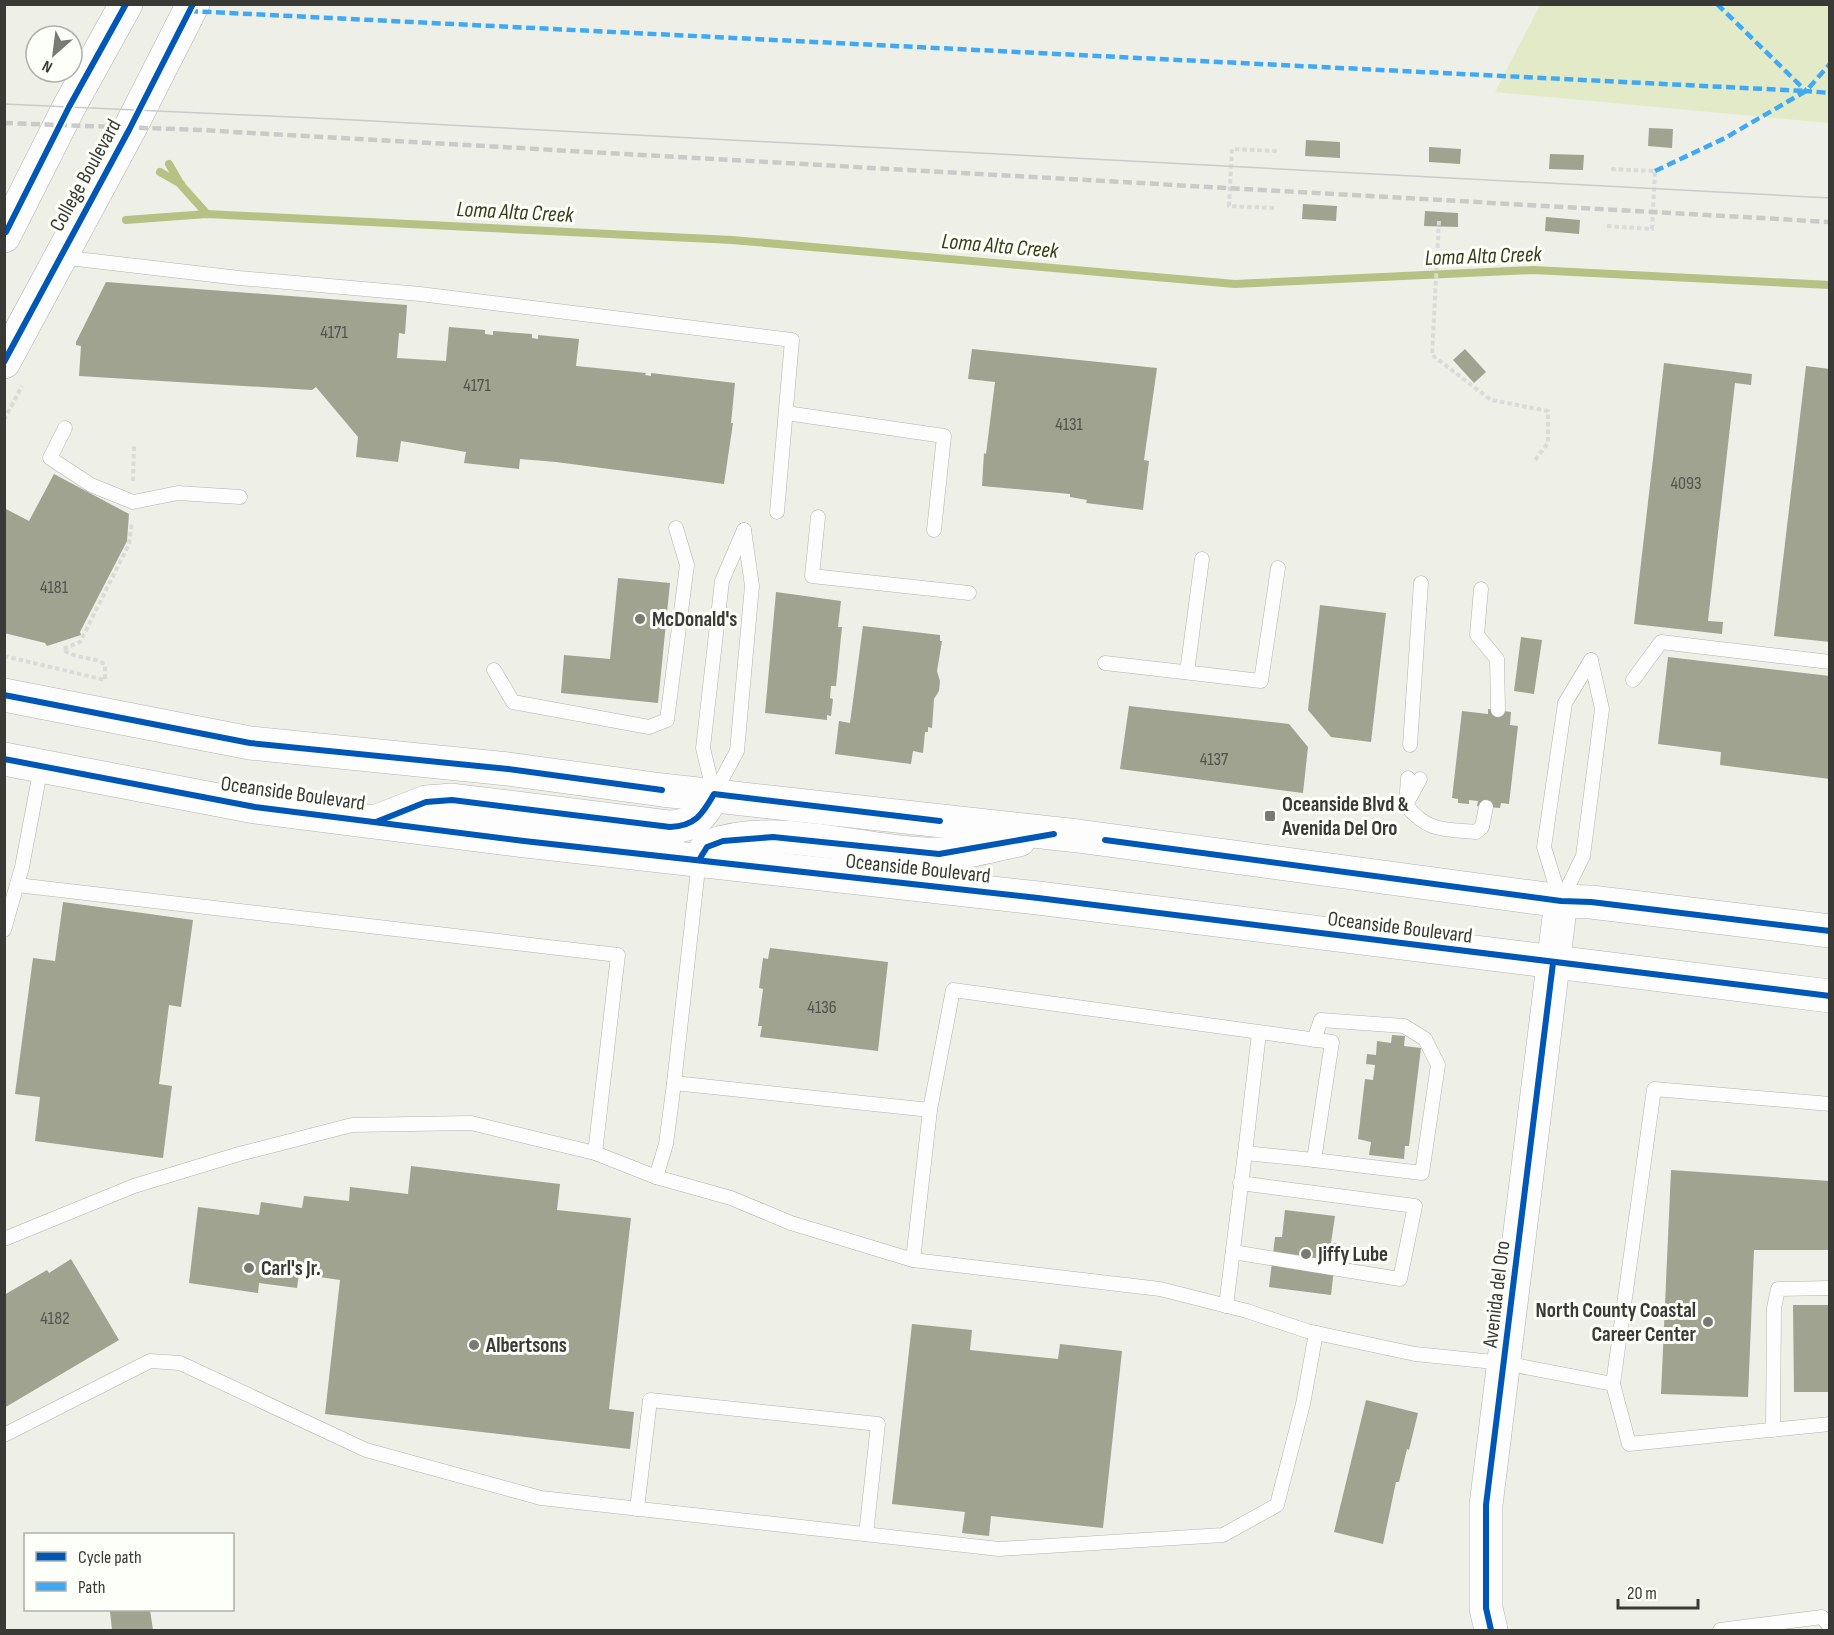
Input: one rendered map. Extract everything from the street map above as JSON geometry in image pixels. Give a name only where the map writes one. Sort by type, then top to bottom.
[{"type":"main road","name":"College Boulevard","points":[[4,236],[69,108],[126,4]]},
{"type":"main road","name":"College Boulevard","points":[[4,362],[129,130],[193,4]]},
{"type":"main road","name":"Oceanside Boulevard","points":[[4,696],[249,743],[508,770],[1054,834],[1561,901],[1591,902],[1830,931]]},
{"type":"main road","name":"Oceanside Boulevard","points":[[4,759],[255,807],[1050,899],[1830,996]]},
{"type":"main road","points":[[376,822],[426,802],[452,800],[662,826],[685,826],[696,820],[714,794]]},
{"type":"main road","points":[[699,860],[707,847],[723,841],[738,839],[773,837],[939,854],[1054,834]]},
{"type":"main road","name":"Avenida del Oro","points":[[1491,1630],[1486,1608],[1486,1505],[1561,901]]},
{"type":"lane","points":[[59,257],[239,278],[420,294],[792,340],[777,512]]},
{"type":"lane","points":[[786,412],[944,436],[934,530]]},
{"type":"lane","points":[[65,428],[50,458],[91,485],[133,502],[178,493],[240,497]]},
{"type":"lane","points":[[818,517],[812,576],[969,593]]},
{"type":"lane","points":[[494,670],[513,702],[649,727],[667,720],[687,565],[676,528]]},
{"type":"lane","points":[[744,530],[752,586],[737,751],[714,794],[703,748],[722,581],[744,530]]},
{"type":"lane","points":[[1187,672],[1202,560]]},
{"type":"lane","points":[[1105,663],[1261,681],[1278,568]]},
{"type":"lane","points":[[1410,746],[1420,583]]},
{"type":"lane","points":[[1481,589],[1477,635],[1497,658],[1498,710]]},
{"type":"lane","points":[[1633,680],[1660,642],[1830,662]]},
{"type":"lane","points":[[1590,660],[1602,709],[1583,856],[1561,901],[1544,847],[1565,703],[1590,660]]},
{"type":"lane","points":[[4,930],[17,885],[41,767]]},
{"type":"lane","points":[[1408,779],[1406,805],[1418,820],[1435,828],[1476,832],[1482,827],[1486,807]]},
{"type":"lane","points":[[656,1177],[666,1143],[699,860]]},
{"type":"lane","points":[[17,885],[618,955],[596,1153]]},
{"type":"lane","points":[[913,1260],[930,1110],[953,990],[1332,1042],[1314,1160]]},
{"type":"lane","points":[[1245,1153],[1422,1173],[1438,1065],[1425,1039],[1404,1026],[1321,1020],[1314,1040]]},
{"type":"lane","points":[[1226,1306],[1259,1033]]},
{"type":"lane","points":[[674,1083],[930,1110]]},
{"type":"lane","points":[[1830,1104],[1654,1089],[1614,1384],[1629,1444],[1830,1424]]},
{"type":"lane","points":[[4,1239],[134,1186],[239,1154],[352,1125],[471,1123],[596,1153],[656,1177],[731,1198],[791,1223],[913,1260],[1160,1288],[1316,1333],[1415,1354],[1504,1363],[1614,1384]]},
{"type":"lane","points":[[1233,1252],[1400,1279],[1415,1206],[1240,1183]]},
{"type":"lane","points":[[1773,1430],[1774,1308],[1778,1290],[1830,1288]]},
{"type":"lane","points":[[4,1435],[150,1361],[180,1363],[366,1450],[541,1498],[999,1549],[1223,1535],[1277,1505],[1303,1404],[1316,1333]]},
{"type":"lane","points":[[637,1509],[650,1400],[878,1424],[866,1534]]},
{"type":"lane","points":[[1720,1630],[1822,1617],[1830,1627]]},
{"type":"path","points":[[1274,208],[1229,206],[1232,149],[1277,151]]},
{"type":"path","points":[[1607,226],[1652,229],[1655,171],[1610,169]]},
{"type":"path","points":[[1439,221],[1432,355],[1491,400],[1548,411],[1548,443],[1535,460]]},
{"type":"path","points":[[4,656],[105,680],[105,664],[101,661],[77,658],[63,649],[80,642],[129,544],[133,502],[134,446]]},
{"type":"green space","points":[[1540,5],[1829,5],[1829,123],[1495,92]]},
{"type":"building","points":[[1649,128],[1673,129],[1672,148],[1648,146]]},
{"type":"building","points":[[1306,140],[1340,142],[1340,158],[1305,156]]},
{"type":"building","points":[[1429,147],[1461,149],[1460,164],[1429,162]]},
{"type":"building","points":[[1550,154],[1584,155],[1583,170],[1549,169]]},
{"type":"building","points":[[1303,204],[1337,206],[1336,221],[1302,219]]},
{"type":"building","points":[[1425,211],[1458,213],[1458,227],[1424,226]]},
{"type":"building","points":[[1546,217],[1580,220],[1579,234],[1545,231]]},
{"type":"building","points":[[106,282],[407,305],[405,334],[399,333],[397,358],[446,361],[449,327],[485,330],[485,334],[493,335],[493,331],[532,334],[532,338],[538,339],[538,335],[579,339],[576,366],[646,373],[645,375],[651,376],[651,373],[735,383],[731,423],[733,423],[724,484],[520,459],[519,469],[464,463],[466,452],[401,441],[398,462],[356,457],[358,437],[316,387],[312,390],[79,376],[81,346],[76,345],[76,342]]},
{"type":"building","points":[[972,349],[1157,368],[1144,460],[1149,461],[1143,510],[1086,503],[1087,500],[1070,497],[1070,494],[982,486],[984,453],[986,454],[995,382],[968,379]]},
{"type":"building","points":[[1465,349],[1486,372],[1474,383],[1453,360]]},
{"type":"building","points":[[1664,363],[1752,374],[1751,385],[1735,383],[1708,621],[1723,622],[1722,634],[1634,624]]},
{"type":"building","points":[[1806,366],[1830,369],[1830,642],[1774,636]]},
{"type":"building","points":[[54,474],[129,514],[127,541],[80,632],[81,635],[47,646],[45,643],[4,633],[4,508],[29,521]]},
{"type":"building","name":"McDonald's","points":[[618,578],[670,583],[658,703],[561,693],[564,655],[610,659]]},
{"type":"building","points":[[776,592],[841,601],[838,627],[842,627],[836,686],[831,686],[830,698],[833,699],[831,716],[827,715],[827,720],[765,713]]},
{"type":"building","points":[[1320,605],[1386,613],[1371,742],[1331,737],[1308,710]]},
{"type":"building","points":[[863,626],[940,635],[940,641],[942,641],[937,671],[940,681],[939,691],[934,699],[932,728],[928,727],[928,732],[925,732],[923,753],[913,751],[911,764],[835,754],[839,721],[850,723]]},
{"type":"building","points":[[1521,637],[1542,640],[1534,694],[1514,691]]},
{"type":"building","points":[[1668,657],[1830,676],[1830,779],[1720,765],[1721,752],[1658,744]]},
{"type":"building","points":[[1129,706],[1289,724],[1308,747],[1303,793],[1120,769]]},
{"type":"building","points":[[1488,709],[1511,712],[1510,725],[1518,726],[1509,804],[1501,803],[1500,808],[1477,806],[1478,801],[1469,800],[1469,804],[1458,803],[1458,799],[1452,798],[1462,711],[1488,714]]},
{"type":"building","points":[[63,902],[193,920],[181,1007],[169,1005],[159,1084],[172,1086],[163,1158],[35,1141],[40,1097],[15,1094],[33,958],[55,961]]},
{"type":"building","points":[[770,948],[888,962],[878,1051],[760,1037],[762,1026],[758,1026],[763,989],[759,988],[763,958],[768,959]]},
{"type":"building","points":[[1392,1035],[1405,1036],[1404,1046],[1421,1048],[1409,1146],[1405,1146],[1404,1159],[1369,1155],[1371,1142],[1358,1139],[1365,1079],[1373,1080],[1375,1065],[1366,1064],[1367,1054],[1376,1055],[1377,1041],[1391,1043]]},
{"type":"building","name":"Albertsons","points":[[411,1166],[560,1184],[557,1210],[631,1218],[609,1409],[634,1412],[630,1449],[325,1414],[340,1280],[299,1274],[297,1288],[259,1283],[258,1293],[189,1283],[198,1207],[259,1215],[261,1202],[302,1208],[304,1196],[349,1201],[350,1187],[408,1194]]},
{"type":"building","name":"North County Coastal Career Center","points":[[1671,1170],[1830,1181],[1830,1250],[1754,1250],[1748,1397],[1661,1394]]},
{"type":"building","points":[[1285,1210],[1335,1216],[1331,1243],[1337,1243],[1331,1295],[1269,1287],[1275,1237],[1282,1237]]},
{"type":"building","points":[[71,1259],[119,1340],[4,1408],[4,1295],[47,1270],[49,1273]]},
{"type":"building","points":[[1793,1305],[1830,1305],[1830,1392],[1794,1392]]},
{"type":"building","points":[[912,1324],[972,1330],[970,1350],[1058,1359],[1060,1344],[1122,1351],[1103,1528],[991,1516],[989,1536],[962,1533],[965,1512],[892,1504]]},
{"type":"building","points":[[1366,1400],[1418,1413],[1399,1482],[1396,1482],[1383,1544],[1334,1532]]},
{"type":"building","points":[[110,1611],[150,1611],[153,1630],[112,1630]]},
{"type":"waterway","name":"Loma Alta Creek","points":[[169,164],[181,185],[207,214]]},
{"type":"waterway","name":"Loma Alta Creek","points":[[160,172],[181,184]]},
{"type":"waterway","name":"Loma Alta Creek","points":[[126,220],[207,214],[732,240],[1235,284],[1533,270],[1830,285]]},
{"type":"tram line","points":[[4,104],[335,119],[1830,198]]},
{"type":"railway","points":[[4,123],[200,130],[1830,222]]},
{"type":"marked path","points":[[1717,4],[1806,91],[1830,93]]},
{"type":"marked path","points":[[189,11],[1806,91]]},
{"type":"marked path","points":[[1655,171],[1725,138],[1806,91],[1830,64]]},
{"type":"cycle path","points":[[6,232],[69,107],[126,4]]},
{"type":"cycle path","points":[[4,362],[129,130],[193,4]]},
{"type":"cycle path","points":[[4,695],[250,743],[508,769],[662,790]]},
{"type":"cycle path","points":[[4,759],[255,807],[524,841],[1038,898],[1830,996]]},
{"type":"cycle path","points":[[376,822],[426,802],[452,800],[670,827],[692,822],[706,808],[714,794],[940,821]]},
{"type":"cycle path","points":[[699,860],[707,847],[723,841],[773,837],[939,854],[1054,834]]},
{"type":"cycle path","points":[[1105,840],[1561,901],[1591,902],[1830,931]]},
{"type":"cycle path","points":[[1491,1630],[1486,1608],[1486,1505],[1553,963]]},
{"type":"place","name":"McDonald's","points":[[640,619]]},
{"type":"place","name":"Oceanside Blvd & Avenida Del Oro","points":[[1270,816]]},
{"type":"place","name":"Jiffy Lube","points":[[1306,1254]]},
{"type":"place","name":"Carl's Jr.","points":[[249,1268]]},
{"type":"place","name":"North County Coastal Career Center","points":[[1708,1322]]},
{"type":"place","name":"Albertsons","points":[[474,1345]]}]
